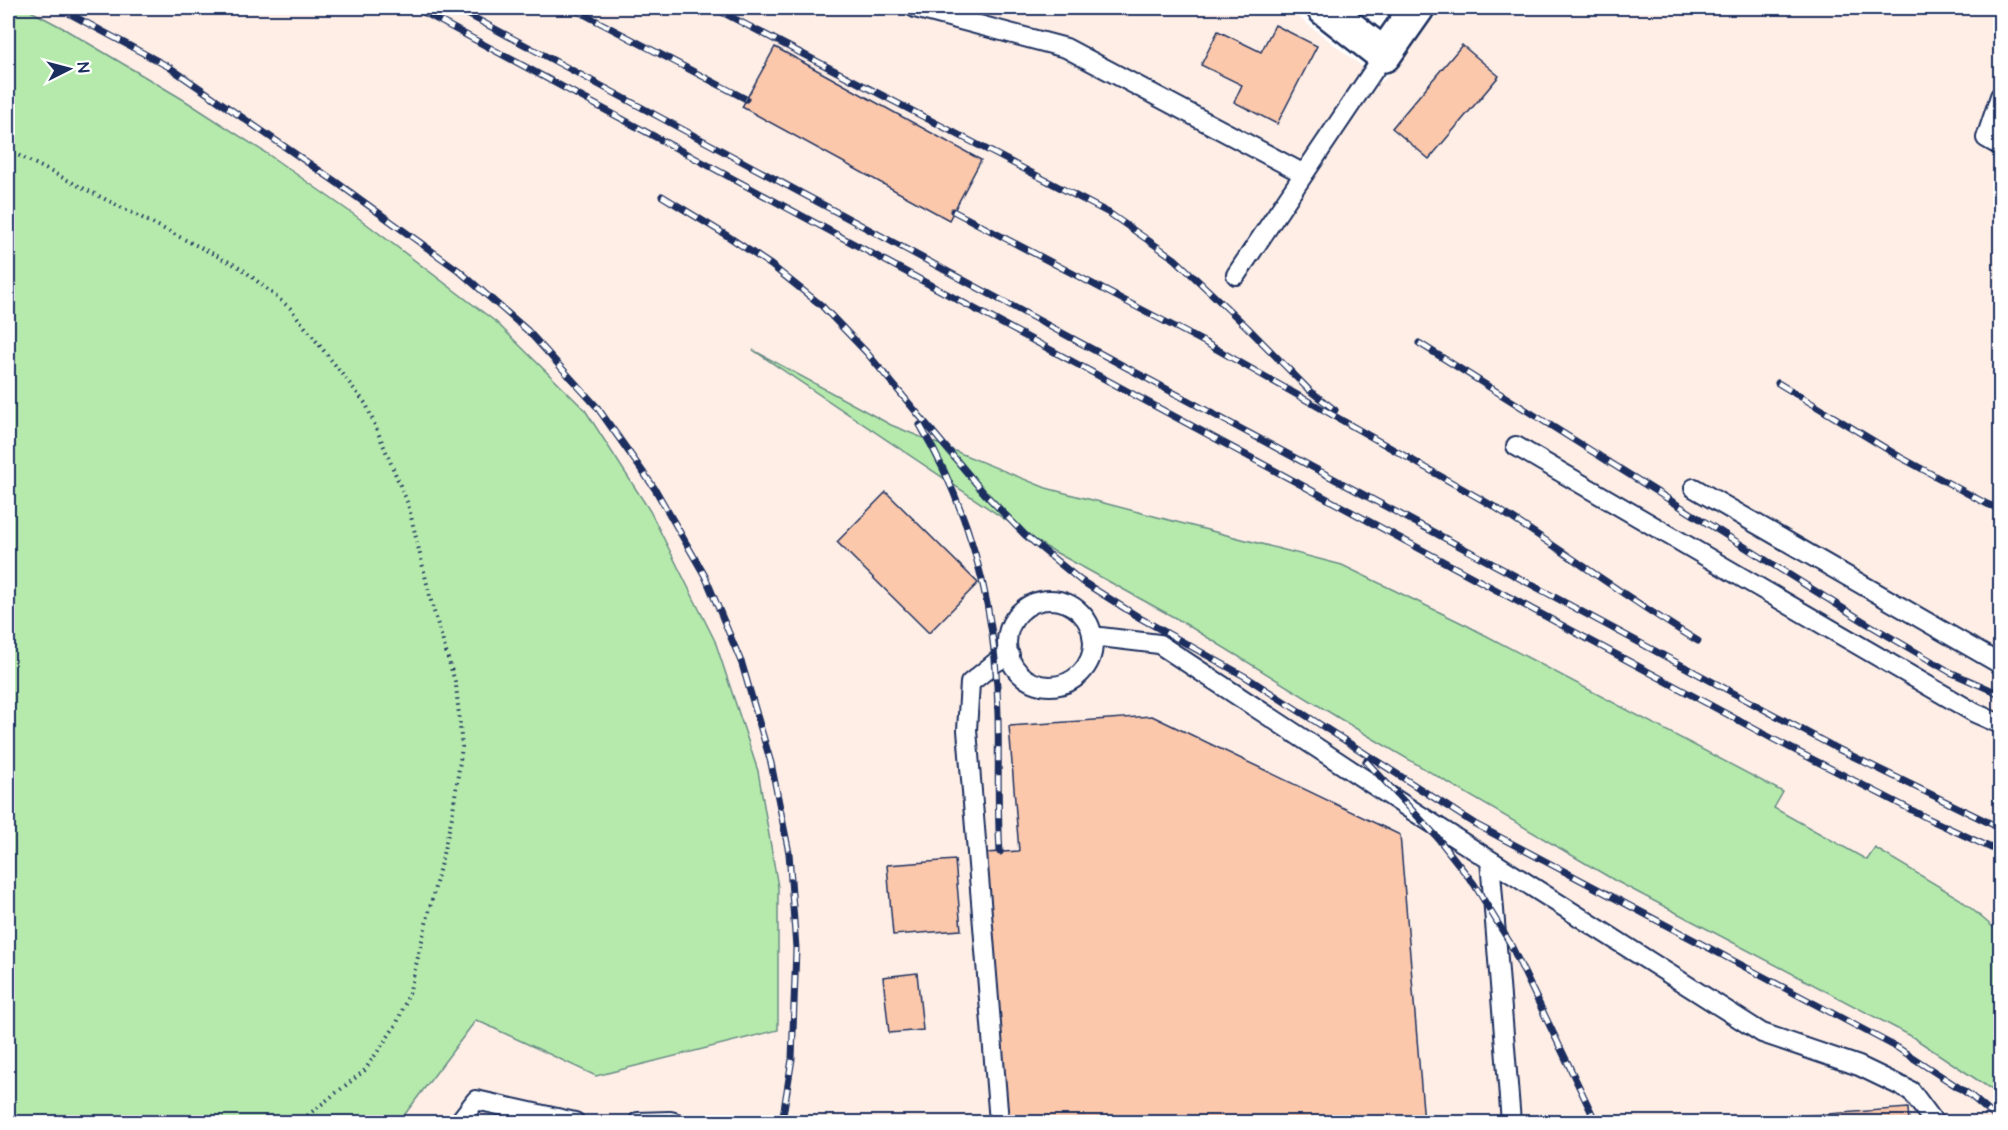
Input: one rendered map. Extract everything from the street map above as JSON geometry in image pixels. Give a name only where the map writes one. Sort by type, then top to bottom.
[{"type":"street","points":[[1324,8],[1384,55],[1417,8]]},
{"type":"lane","points":[[915,8],[1066,48],[1304,174]]},
{"type":"lane","points":[[1236,275],[1384,55]]},
{"type":"lane","points":[[2001,96],[1986,138],[2001,146]]},
{"type":"lane","points":[[1516,446],[1965,708],[2001,724]]},
{"type":"lane","points":[[1694,488],[2001,664]]},
{"type":"lane","points":[[1055,601],[1075,608],[1085,619],[1092,636],[1090,659],[1083,671],[1072,680],[1060,685],[1046,686],[1032,682],[1012,663],[1010,655],[1007,649],[1008,635],[1013,622],[1022,610],[1034,603],[1055,601]]},
{"type":"lane","points":[[1092,636],[1160,644],[1490,860],[1762,1033],[1858,1066],[1911,1091],[1934,1122]]},
{"type":"lane","points":[[999,1122],[967,730],[970,683],[996,662],[1010,655]]},
{"type":"lane","points":[[1490,860],[1511,1122]]},
{"type":"lane","points":[[459,1122],[476,1100],[563,1121]]},
{"type":"lane","points":[[638,1122],[674,1122]]},
{"type":"path","points":[[8,150],[241,268],[291,308],[366,404],[408,504],[432,605],[456,685],[462,747],[452,817],[409,994],[396,1025],[364,1071],[299,1122]]},
{"type":"shaded area","points":[[25,8],[1287,8],[1382,82],[1442,8],[2000,8],[2000,933],[1960,899],[1875,849],[1867,860],[1774,807],[1782,791],[1468,626],[1342,565],[1046,488],[891,425],[761,355],[1046,547],[1179,620],[1360,731],[1614,880],[1911,1036],[2000,1095],[2000,1122],[399,1122],[476,1020],[596,1076],[778,1030],[778,887],[758,771],[715,641],[650,511],[585,410],[496,322],[356,216],[266,153],[184,100]]},
{"type":"green space","points":[[8,8],[25,8],[61,27],[184,100],[266,153],[356,216],[496,322],[585,410],[650,511],[715,641],[758,771],[778,887],[778,1030],[596,1076],[476,1020],[399,1122],[8,1122]]},
{"type":"green space","points":[[753,350],[891,425],[1046,488],[1342,565],[1468,626],[1783,792],[1774,808],[1867,860],[1875,848],[1960,899],[2000,933],[2000,1095],[1911,1036],[1614,880],[1360,731],[1179,620],[1046,547]]},
{"type":"building","points":[[1275,25],[1317,46],[1277,124],[1234,102],[1242,85],[1201,65],[1218,31],[1261,52]]},
{"type":"building","points":[[1462,45],[1499,76],[1429,159],[1392,128]]},
{"type":"building","points":[[775,47],[981,160],[949,220],[742,107]]},
{"type":"building","points":[[886,492],[978,583],[929,633],[837,542]]},
{"type":"building","points":[[1152,716],[1400,835],[1424,1122],[1007,1122],[985,853],[1019,851],[1009,726]]},
{"type":"building","points":[[955,860],[961,930],[893,935],[887,865]]},
{"type":"building","points":[[917,973],[923,1030],[889,1033],[883,977]]},
{"type":"building","points":[[1908,1108],[1909,1122],[1721,1122]]},
{"type":"railway","points":[[59,8],[169,67],[336,182],[458,270],[528,331],[597,407],[655,489],[705,576],[742,664],[771,763],[789,853],[796,948],[792,1059],[782,1122]]},
{"type":"railway","points":[[416,8],[1775,740],[1929,819],[2000,852]]},
{"type":"railway","points":[[456,8],[1838,749],[2000,828]]},
{"type":"railway","points":[[572,8],[746,99]]},
{"type":"railway","points":[[714,8],[1109,213],[1175,259],[1309,390],[1335,410]]},
{"type":"railway","points":[[662,196],[771,265],[821,305],[867,353],[984,493],[1025,535],[1080,580],[1140,618],[1246,677],[1475,824],[1898,1048],[1970,1095],[2000,1121]]},
{"type":"railway","points":[[953,211],[1204,342],[1493,506],[1698,641]]},
{"type":"railway","points":[[1419,343],[1868,624],[1950,672],[2000,694]]},
{"type":"railway","points":[[1778,383],[1900,457],[2000,509]]},
{"type":"railway","points":[[920,425],[954,494],[967,529],[987,602],[996,678],[1000,852]]},
{"type":"railway","points":[[1366,761],[1437,837],[1474,884],[1510,943],[1596,1122]]}]
